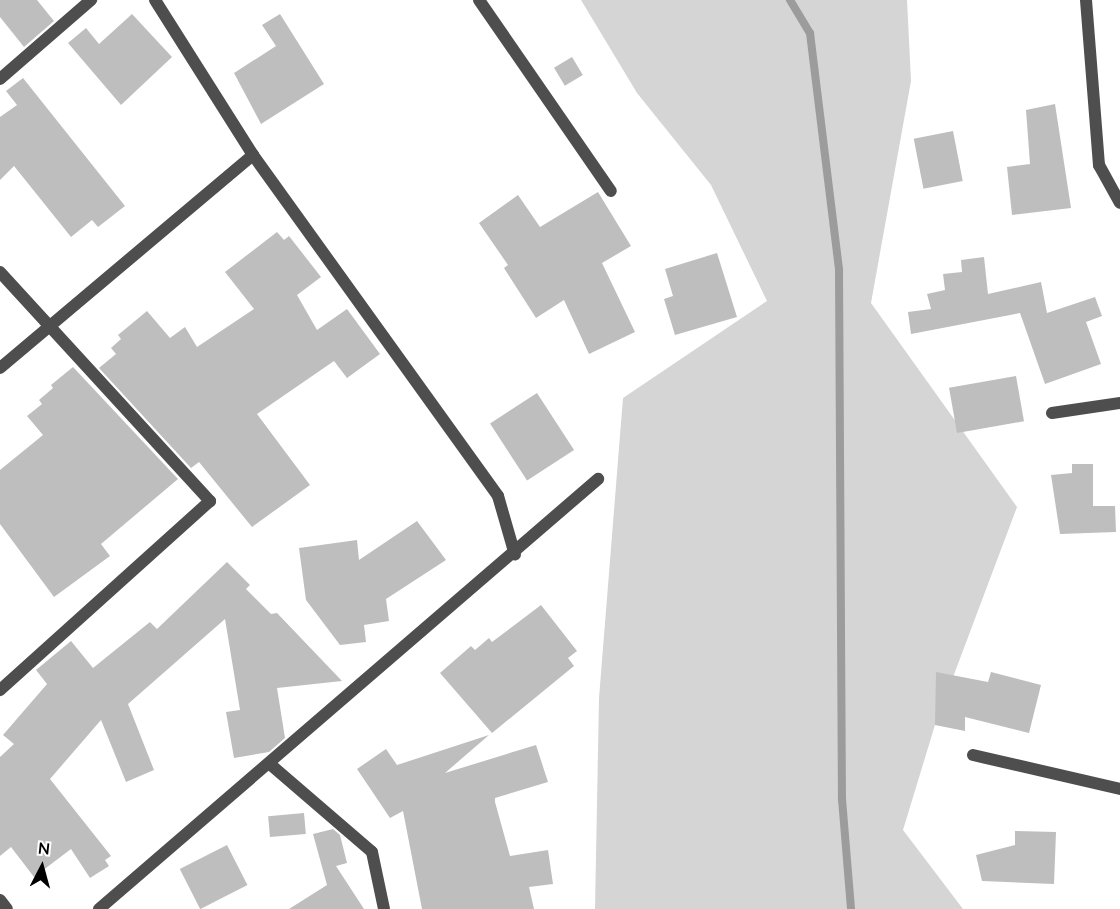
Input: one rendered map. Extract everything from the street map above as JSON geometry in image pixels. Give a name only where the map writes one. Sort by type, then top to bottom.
[{"type":"street","points":[[0,79],[91,0]]},
{"type":"street","points":[[155,0],[253,155],[498,496],[515,555]]},
{"type":"street","points":[[479,0],[612,191]]},
{"type":"street","points":[[1086,0],[1100,165],[1120,203]]},
{"type":"street","points":[[0,368],[253,155]]},
{"type":"street","points":[[0,272],[47,328],[210,501],[0,690]]},
{"type":"street","points":[[1052,413],[1120,403]]},
{"type":"street","points":[[99,909],[271,765],[515,555],[598,478]]},
{"type":"street","points":[[973,755],[1120,789]]},
{"type":"street","points":[[271,765],[372,852],[384,909]]},
{"type":"street","points":[[0,900],[8,909]]},
{"type":"shaded area","points":[[581,0],[907,0],[911,81],[871,303],[1017,507],[935,725],[903,830],[963,909],[595,909],[599,698],[623,398],[767,301],[711,185],[637,93]]},
{"type":"building","points":[[0,0],[37,0],[54,21],[24,47],[0,17]]},
{"type":"building","points":[[132,14],[172,57],[121,105],[68,43],[86,28],[99,44]]},
{"type":"building","points":[[280,14],[324,84],[261,124],[234,73],[276,46],[262,25]]},
{"type":"building","points":[[572,57],[583,75],[565,86],[554,68]]},
{"type":"building","points":[[23,78],[125,206],[98,227],[92,220],[71,237],[14,166],[0,180],[0,117],[17,105],[6,91]]},
{"type":"building","points":[[1055,104],[1071,208],[1012,215],[1007,167],[1030,164],[1026,110]]},
{"type":"building","points":[[953,131],[963,181],[923,189],[914,139]]},
{"type":"building","points":[[598,192],[631,246],[602,263],[635,332],[589,354],[564,300],[536,318],[504,268],[508,265],[479,223],[518,195],[540,227]]},
{"type":"building","points":[[277,232],[284,240],[289,236],[321,277],[297,295],[317,330],[347,309],[380,354],[347,378],[334,361],[257,414],[310,485],[252,527],[199,462],[191,468],[99,368],[116,354],[111,348],[121,339],[118,335],[147,311],[170,338],[185,327],[197,347],[254,309],[225,272]]},
{"type":"building","points":[[717,253],[737,317],[675,335],[664,299],[673,296],[665,269]]},
{"type":"building","points":[[984,257],[988,294],[1041,282],[1047,313],[1095,297],[1102,316],[1086,322],[1101,364],[1045,384],[1020,313],[911,334],[908,312],[931,309],[927,294],[945,290],[943,274],[962,272],[961,260]]},
{"type":"building","points":[[73,367],[178,479],[101,544],[110,556],[54,597],[0,524],[0,470],[43,435],[27,416],[42,404],[39,400],[53,388],[51,385]]},
{"type":"building","points":[[1016,376],[1024,421],[957,433],[949,388]]},
{"type":"building","points":[[537,393],[574,450],[527,481],[490,423]]},
{"type":"building","points":[[1072,464],[1093,464],[1093,506],[1115,506],[1116,532],[1060,534],[1051,475],[1072,473]]},
{"type":"building","points":[[417,521],[446,560],[386,599],[389,621],[364,625],[366,642],[340,645],[306,600],[299,548],[357,540],[359,560]]},
{"type":"building","points":[[227,562],[250,585],[246,589],[271,614],[277,613],[342,681],[277,688],[285,738],[269,752],[234,758],[226,712],[240,710],[225,619],[128,704],[154,770],[126,782],[101,720],[50,779],[111,856],[105,860],[109,866],[90,878],[71,849],[34,877],[11,847],[0,856],[0,757],[14,744],[3,735],[47,684],[36,670],[71,641],[93,668],[150,622],[157,629]]},
{"type":"building","points":[[541,605],[577,651],[568,658],[574,666],[492,733],[440,673],[471,646],[475,650],[489,638],[492,642]]},
{"type":"building","points":[[936,672],[988,682],[991,672],[1041,685],[1029,733],[965,717],[965,731],[935,725]]},
{"type":"building","points":[[489,735],[445,773],[536,745],[548,782],[495,798],[495,802],[510,856],[548,850],[553,884],[529,887],[534,909],[422,909],[403,811],[390,818],[357,769],[386,749],[397,765]]},
{"type":"building","points":[[304,813],[306,834],[270,837],[268,816]]},
{"type":"building","points":[[333,829],[340,835],[347,863],[336,866],[364,909],[289,909],[327,885],[313,834]]},
{"type":"building","points":[[1015,831],[1056,832],[1054,884],[982,881],[976,855],[1015,845]]},
{"type":"building","points":[[227,845],[247,885],[200,909],[180,869]]},
{"type":"waterway","points":[[790,0],[810,33],[839,270],[842,799],[851,909]]}]
